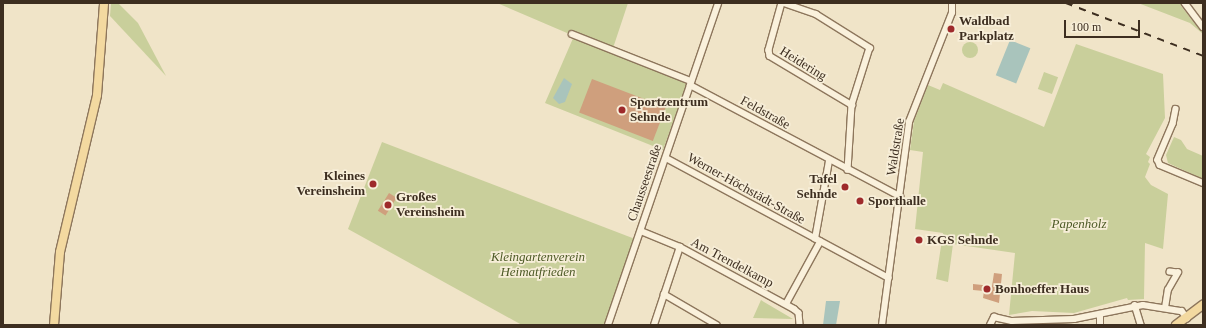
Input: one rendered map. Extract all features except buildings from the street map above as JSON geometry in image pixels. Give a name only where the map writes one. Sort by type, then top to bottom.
[{"type":"main road","points":[[54,325],[60,252],[97,95],[104,3]]},
{"type":"main road","points":[[1176,325],[1203,305]]},
{"type":"street","name":"Chausseestraße","points":[[608,325],[718,3]]},
{"type":"street","name":"Heidering","points":[[848,170],[852,105],[870,48],[816,14],[783,3],[769,50],[770,56],[852,105]]},
{"type":"street","name":"Waldstraße","points":[[882,325],[909,122],[952,13],[952,3]]},
{"type":"street","points":[[1185,3],[1201,24]]},
{"type":"street","name":"Feldstraße","points":[[572,34],[690,83],[829,161],[900,196]]},
{"type":"street","points":[[1176,108],[1173,124],[1158,160],[1160,165],[1203,183]]},
{"type":"street","name":"Werner-Höchstädt-Straße","points":[[666,158],[889,278]]},
{"type":"street","name":"Werner-Höchstädt-Straße","points":[[786,304],[817,240],[822,198],[829,161]]},
{"type":"street","name":"Am Trendelkamp","points":[[641,231],[680,247],[786,304],[799,313],[800,325]]},
{"type":"street","points":[[654,325],[680,247]]},
{"type":"street","points":[[1165,308],[1168,290],[1178,273],[1170,272]]},
{"type":"street","points":[[664,294],[718,325]]},
{"type":"street","points":[[1135,305],[1141,325]]},
{"type":"street","points":[[990,325],[994,317],[1012,321],[1074,319],[1100,315],[1135,305],[1182,311],[1187,318]]},
{"type":"street","points":[[1100,315],[1100,325]]},
{"type":"street","points":[[1006,325],[1012,321]]},
{"type":"green space","points":[[111,3],[118,3],[138,23],[166,76],[110,16]]},
{"type":"green space","points":[[497,3],[628,3],[612,51],[687,83],[663,150],[545,103],[574,36]]},
{"type":"green space","points":[[1138,3],[1182,3],[1181,6],[1199,29],[1203,29],[1203,34],[1190,23]]},
{"type":"green space","points":[[970,42],[977,47],[978,50],[973,57],[970,58],[963,53],[962,50],[967,43]]},
{"type":"green space","name":"Papenholz","points":[[1076,44],[1163,74],[1165,118],[1146,154],[1150,157],[1148,162],[1150,164],[1145,177],[1151,185],[1168,194],[1163,249],[1145,243],[1144,299],[1128,300],[1127,298],[1074,313],[1032,311],[1009,315],[1015,253],[953,244],[948,282],[936,279],[943,233],[915,229],[923,152],[910,150],[914,121],[928,85],[940,90],[943,83],[1044,127]]},
{"type":"green space","points":[[1044,72],[1058,77],[1052,94],[1038,89]]},
{"type":"green space","points":[[1174,137],[1181,140],[1187,149],[1203,156],[1203,179],[1168,163],[1166,155]]},
{"type":"green space","name":"Kleingartenverein Heimatfrieden","points":[[382,142],[635,239],[606,325],[522,325],[348,229]]},
{"type":"green space","points":[[761,300],[764,302],[793,319],[753,318]]},
{"type":"water","points":[[1010,40],[1030,48],[1016,83],[996,75]]},
{"type":"water","points":[[564,78],[572,84],[565,102],[559,104],[553,98]]},
{"type":"water","points":[[826,301],[840,301],[836,325],[823,325]]},
{"type":"railway","points":[[1066,3],[1203,56]]},
{"type":"place","name":"Waldbad Parkplatz","points":[[951,29]]},
{"type":"place","name":"Sportzentrum Sehnde","points":[[622,110]]},
{"type":"place","name":"Kleines Vereinsheim","points":[[373,184]]},
{"type":"place","name":"Tafel Sehnde","points":[[845,187]]},
{"type":"place","name":"Sporthalle","points":[[860,201]]},
{"type":"place","name":"Großes Vereinsheim","points":[[388,205]]},
{"type":"place","name":"KGS Sehnde","points":[[919,240]]},
{"type":"place","name":"Bonhoeffer Haus","points":[[987,289]]}]
